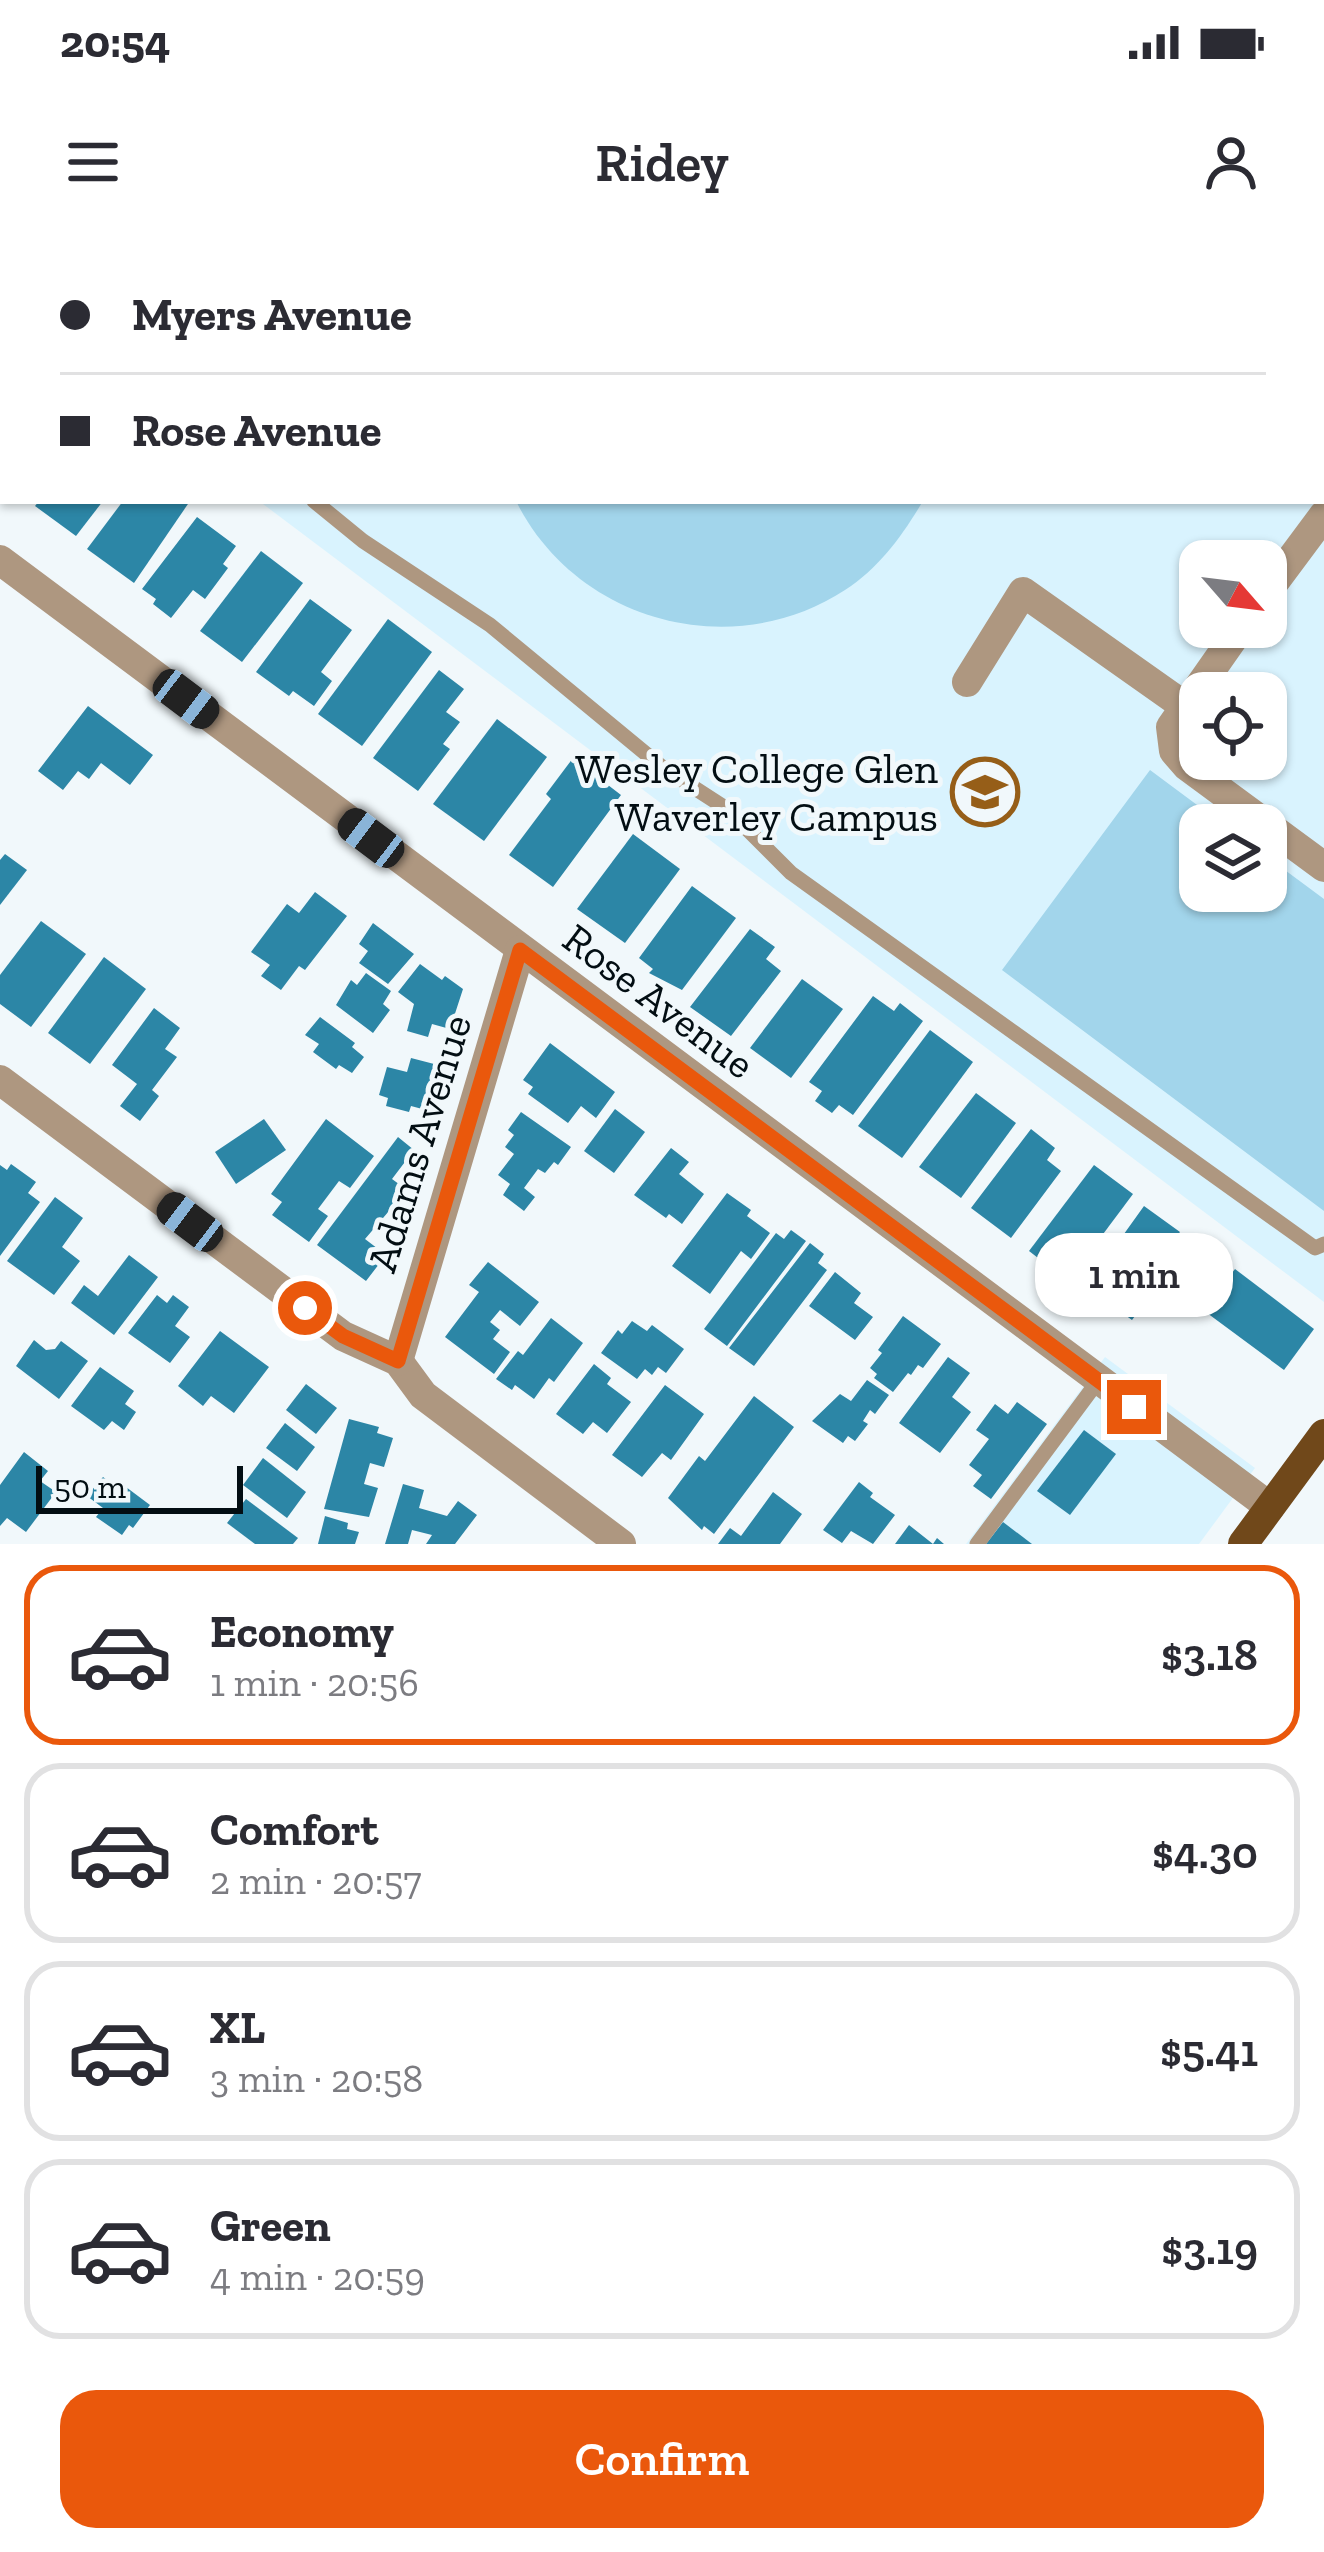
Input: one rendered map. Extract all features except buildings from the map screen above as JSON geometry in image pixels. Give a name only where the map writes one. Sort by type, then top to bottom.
[{"type":"main road","points":[[1243,1544],[1324,1434]]},
{"type":"street","points":[[1287,564],[1324,514]]},
{"type":"street","name":"Rose Avenue","points":[[0,560],[1270,1507]]},
{"type":"street","points":[[968,682],[1023,592],[1179,702]]},
{"type":"street","points":[[1179,712],[1171,727],[1179,757]]},
{"type":"street","points":[[1206,780],[1324,867]]},
{"type":"street","name":"Adams Avenue","points":[[398,1361],[520,950]]},
{"type":"street","points":[[0,1080],[343,1336],[398,1361],[422,1395],[622,1544]]},
{"type":"lane","points":[[318,504],[363,541],[490,626],[662,766],[727,809],[791,872],[1270,1218],[1315,1248],[1324,1244]]},
{"type":"lane","points":[[977,1544],[1098,1381]]},
{"type":"shaded area","name":"Wesley College Glen Waverley Campus","points":[[263,504],[1324,504],[1324,1302]]},
{"type":"shaded area","points":[[518,504],[921,504],[889,550],[845,590],[801,612],[754,624],[707,626],[661,619],[617,602],[577,576],[543,543]]},
{"type":"shaded area","points":[[1150,770],[1196,804],[1179,804],[1179,912],[1287,912],[1287,872],[1324,899],[1324,1211],[1002,970]]},
{"type":"shaded area","points":[[1105,1357],[1255,1468],[1199,1544],[966,1544]]},
{"type":"place","name":"Wesley College Glen Waverley Campus","points":[[985,792]]},
{"type":"route","points":[[305,1308],[343,1336],[398,1361],[520,950],[1134,1407]]}]
